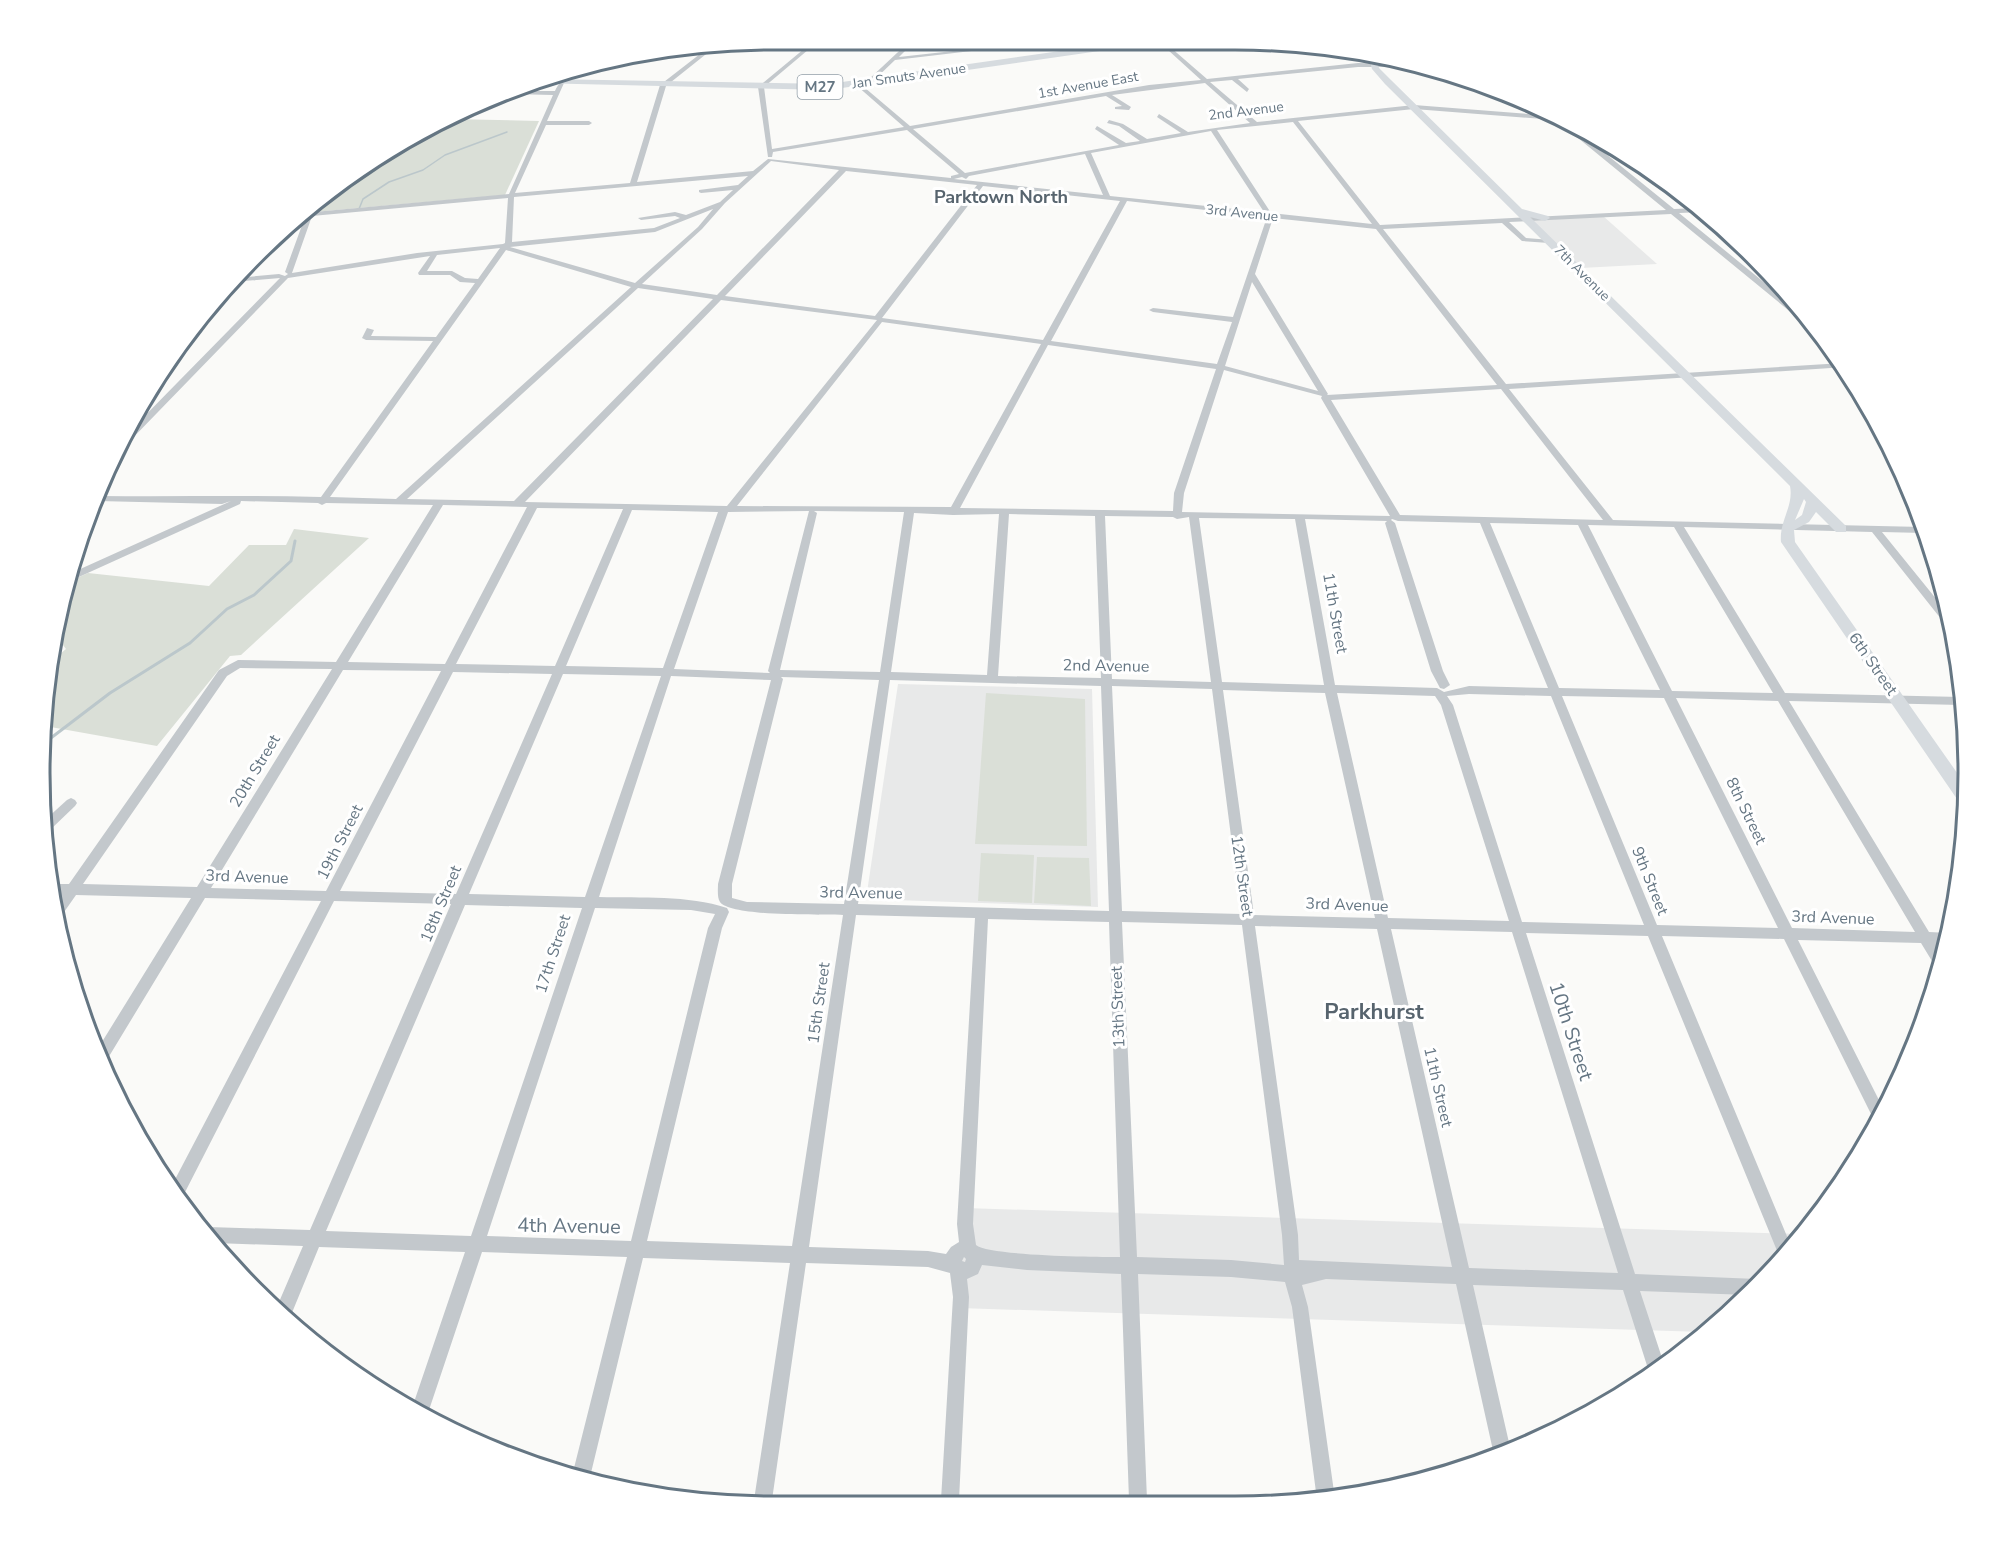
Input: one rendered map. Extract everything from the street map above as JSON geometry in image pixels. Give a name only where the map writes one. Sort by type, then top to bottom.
[{"type":"main road","name":"Jan Smuts Avenue","points":[[562,82],[813,88],[858,84],[1077,50]]},
{"type":"main road","name":"7th Avenue","points":[[1373,63],[1414,107],[1522,215],[1841,529]]},
{"type":"main road","points":[[1522,215],[1545,218]]},
{"type":"main road","points":[[1796,485],[1799,497],[1786,520],[1787,528],[1803,522],[1809,516],[1813,502]]},
{"type":"main road","name":"6th Street","points":[[1787,528],[1788,542],[1957,787]]},
{"type":"street","points":[[398,502],[700,228],[739,187],[773,159],[761,87],[806,50]]},
{"type":"street","points":[[869,82],[903,50]]},
{"type":"street","points":[[894,59],[974,50]]},
{"type":"street","points":[[1169,50],[1256,125]]},
{"type":"street","points":[[633,185],[663,85],[705,53]]},
{"type":"street","name":"1st Avenue East","points":[[773,159],[909,127],[1108,94],[1367,62]]},
{"type":"street","points":[[1233,78],[1247,90]]},
{"type":"street","points":[[322,502],[504,247],[511,196],[562,82]]},
{"type":"street","points":[[858,84],[972,183]]},
{"type":"street","points":[[527,93],[558,93]]},
{"type":"street","points":[[1108,94],[1129,108],[1117,108]]},
{"type":"street","name":"2nd Avenue","points":[[941,179],[1213,129],[1414,107],[1535,115]]},
{"type":"street","points":[[1159,116],[1186,134]]},
{"type":"street","points":[[1295,121],[1506,387],[1611,524]]},
{"type":"street","points":[[1109,122],[1121,125],[1145,141]]},
{"type":"street","points":[[544,123],[589,123]]},
{"type":"street","points":[[1097,128],[1124,146]]},
{"type":"street","points":[[1177,516],[1179,493],[1270,217],[1213,129]]},
{"type":"street","points":[[1586,141],[1782,300]]},
{"type":"street","points":[[1088,152],[1108,198]]},
{"type":"street","name":"3rd Avenue","points":[[773,159],[1270,217],[1379,227],[1503,220],[1522,215]]},
{"type":"street","points":[[517,504],[845,168]]},
{"type":"street","points":[[316,212],[755,173]]},
{"type":"street","name":"17th Street","points":[[422,1405],[702,568],[727,509],[879,320],[981,184]]},
{"type":"street","points":[[701,191],[739,187]]},
{"type":"street","points":[[953,512],[1124,200]]},
{"type":"street","points":[[245,279],[306,273],[435,253],[646,232],[660,229],[723,202]]},
{"type":"street","points":[[1545,218],[1689,211]]},
{"type":"street","points":[[641,218],[675,214],[688,218]]},
{"type":"street","points":[[1503,220],[1524,240],[1549,241]]},
{"type":"street","points":[[137,428],[284,275],[305,222]]},
{"type":"street","points":[[504,247],[637,286],[1221,368],[1337,398],[1833,367]]},
{"type":"street","points":[[435,253],[422,273],[452,273],[464,280],[480,281]]},
{"type":"street","points":[[1252,275],[1393,519]]},
{"type":"street","points":[[1154,310],[1237,320]]},
{"type":"street","points":[[370,330],[366,338],[440,339]]},
{"type":"street","points":[[104,499],[230,502],[440,502],[815,511],[1393,519],[1915,530]]},
{"type":"street","points":[[77,574],[210,514],[230,502]]},
{"type":"street","name":"20th Street","points":[[105,1049],[338,665],[440,502]]},
{"type":"street","name":"19th Street","points":[[180,1186],[534,504]]},
{"type":"street","name":"18th Street","points":[[286,1307],[629,506]]},
{"type":"street","points":[[583,1470],[815,511]]},
{"type":"street","name":"15th Street","points":[[764,1496],[909,511]]},
{"type":"street","points":[[992,680],[1004,513]]},
{"type":"street","name":"13th Street","points":[[1100,515],[1127,1267],[1138,1496]]},
{"type":"street","name":"12th Street","points":[[1194,516],[1325,1489]]},
{"type":"street","name":"11th Street","points":[[1300,518],[1330,688],[1500,1444]]},
{"type":"street","name":"10th Street","points":[[1393,519],[1395,537],[1442,691],[1654,1361]]},
{"type":"street","name":"9th Street","points":[[1485,522],[1782,1244]]},
{"type":"street","name":"8th Street","points":[[1582,523],[1875,1107]]},
{"type":"street","points":[[1678,525],[1935,953]]},
{"type":"street","points":[[1875,529],[1939,609]]},
{"type":"street","name":"2nd Avenue","points":[[72,890],[223,673],[238,664],[776,673],[1442,691],[1953,701]]},
{"type":"street","points":[[51,822],[71,803]]},
{"type":"street","name":"3rd Avenue","points":[[59,889],[1248,918],[1938,938]]},
{"type":"street","points":[[62,905],[72,890]]},
{"type":"street","points":[[950,1496],[982,912]]},
{"type":"street","name":"4th Avenue","points":[[218,1235],[1743,1286]]},
{"type":"shaded area","points":[[464,119],[539,121],[505,195],[317,212],[371,171],[411,146]]},
{"type":"shaded area","points":[[1603,216],[1657,264],[1581,268],[1530,220]]},
{"type":"shaded area","points":[[294,529],[369,538],[241,655],[230,656],[157,746],[51,727],[60,654],[66,649],[61,643],[63,631],[76,578],[88,573],[209,586],[249,545],[286,545]]},
{"type":"shaded area","points":[[898,684],[1092,689],[1098,907],[866,899]]},
{"type":"shaded area","points":[[986,693],[1085,699],[1087,846],[975,844]]},
{"type":"shaded area","points":[[981,853],[1034,855],[1032,903],[978,901]]},
{"type":"shaded area","points":[[1037,857],[1089,858],[1091,906],[1034,903]]},
{"type":"shaded area","points":[[964,1208],[1791,1234],[1746,1284],[1692,1332],[959,1308]]},
{"type":"waterway","points":[[359,209],[363,199],[389,182],[423,170],[445,155],[507,132]]},
{"type":"waterway","points":[[51,738],[110,693],[190,643],[227,609],[254,595],[291,561],[295,541]]},
{"type":"district","name":"Parktown North","points":[[1001,197]]},
{"type":"district","name":"Parkhurst","points":[[1374,1012]]}]
